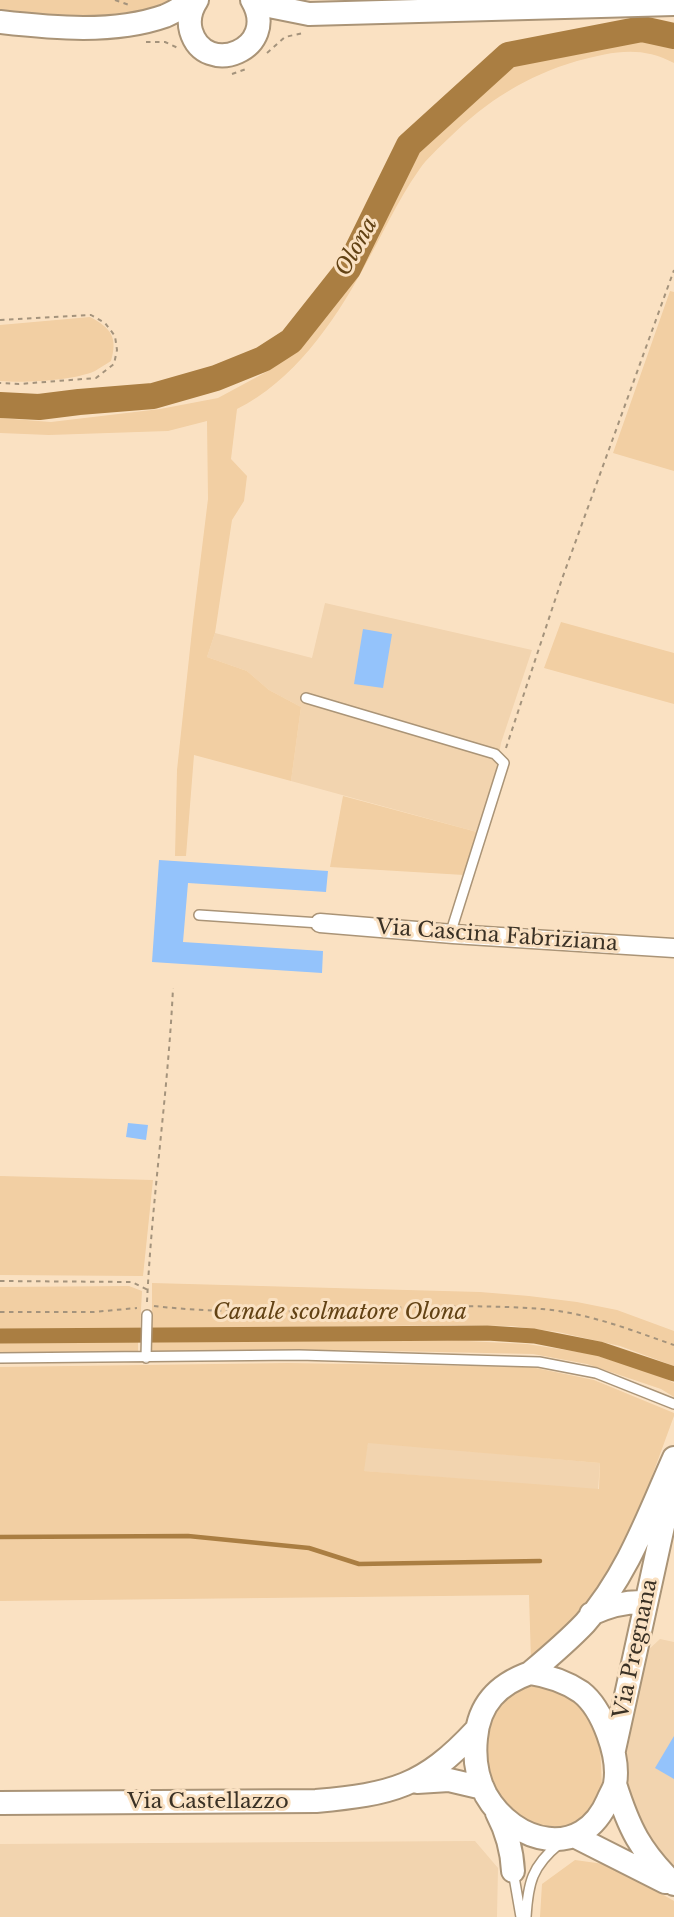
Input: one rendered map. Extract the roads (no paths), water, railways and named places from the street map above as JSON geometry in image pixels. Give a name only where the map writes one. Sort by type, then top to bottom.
[{"type":"street","points":[[0,22],[69,27],[130,24],[166,15],[195,0]]},
{"type":"street","points":[[189,45],[191,12],[195,0]]},
{"type":"street","points":[[252,0],[259,22],[260,46]]},
{"type":"street","points":[[259,0],[274,7],[309,14],[674,4]]},
{"type":"street","points":[[130,24],[167,30],[189,45],[201,46],[220,55],[230,55],[249,46],[260,46],[280,24],[309,14]]},
{"type":"street","name":"Via Cascina Fabriziana","points":[[320,923],[674,948]]},
{"type":"street","name":"Via Pregnana","points":[[530,1673],[564,1643],[608,1592],[630,1554],[674,1458]]},
{"type":"street","name":"Via Pregnana","points":[[613,1751],[674,1476]]},
{"type":"street","points":[[591,1614],[611,1605],[631,1601],[646,1602]]},
{"type":"street","points":[[513,1871],[505,1828],[487,1796],[477,1768],[476,1730],[484,1705],[492,1695],[514,1678],[530,1673],[552,1677],[582,1693],[599,1715],[613,1751],[615,1784],[626,1819],[640,1846],[655,1866],[674,1885]]},
{"type":"street","name":"Via Castellazzo","points":[[0,1803],[316,1801],[375,1794],[413,1782],[434,1770],[453,1755],[476,1730]]},
{"type":"street","name":"Via Castellazzo","points":[[413,1782],[449,1780],[487,1796]]},
{"type":"street","points":[[570,1838],[588,1828],[597,1818],[606,1805],[615,1784]]},
{"type":"street","points":[[487,1796],[508,1822],[522,1831],[536,1837],[570,1838],[674,1885]]},
{"type":"lane","points":[[306,698],[495,754],[504,763],[453,926],[453,934]]},
{"type":"lane","points":[[199,915],[320,923]]},
{"type":"lane","points":[[146,1357],[147,1315]]},
{"type":"lane","points":[[0,1358],[299,1355],[539,1362],[596,1373],[674,1404]]},
{"type":"lane","points":[[526,1917],[530,1882],[534,1872],[549,1852],[570,1838]]},
{"type":"lane","points":[[513,1871],[521,1917]]},
{"type":"waterway","name":"Olona","points":[[0,405],[39,407],[153,396],[216,378],[263,359],[291,341],[348,269],[409,145],[508,55],[642,29],[674,36]]},
{"type":"waterway","name":"Canale scolmatore Olona","points":[[0,1336],[487,1333],[534,1336],[600,1349],[674,1374]]},
{"type":"waterway","points":[[0,1537],[188,1536],[309,1548],[359,1564],[540,1561]]}]
